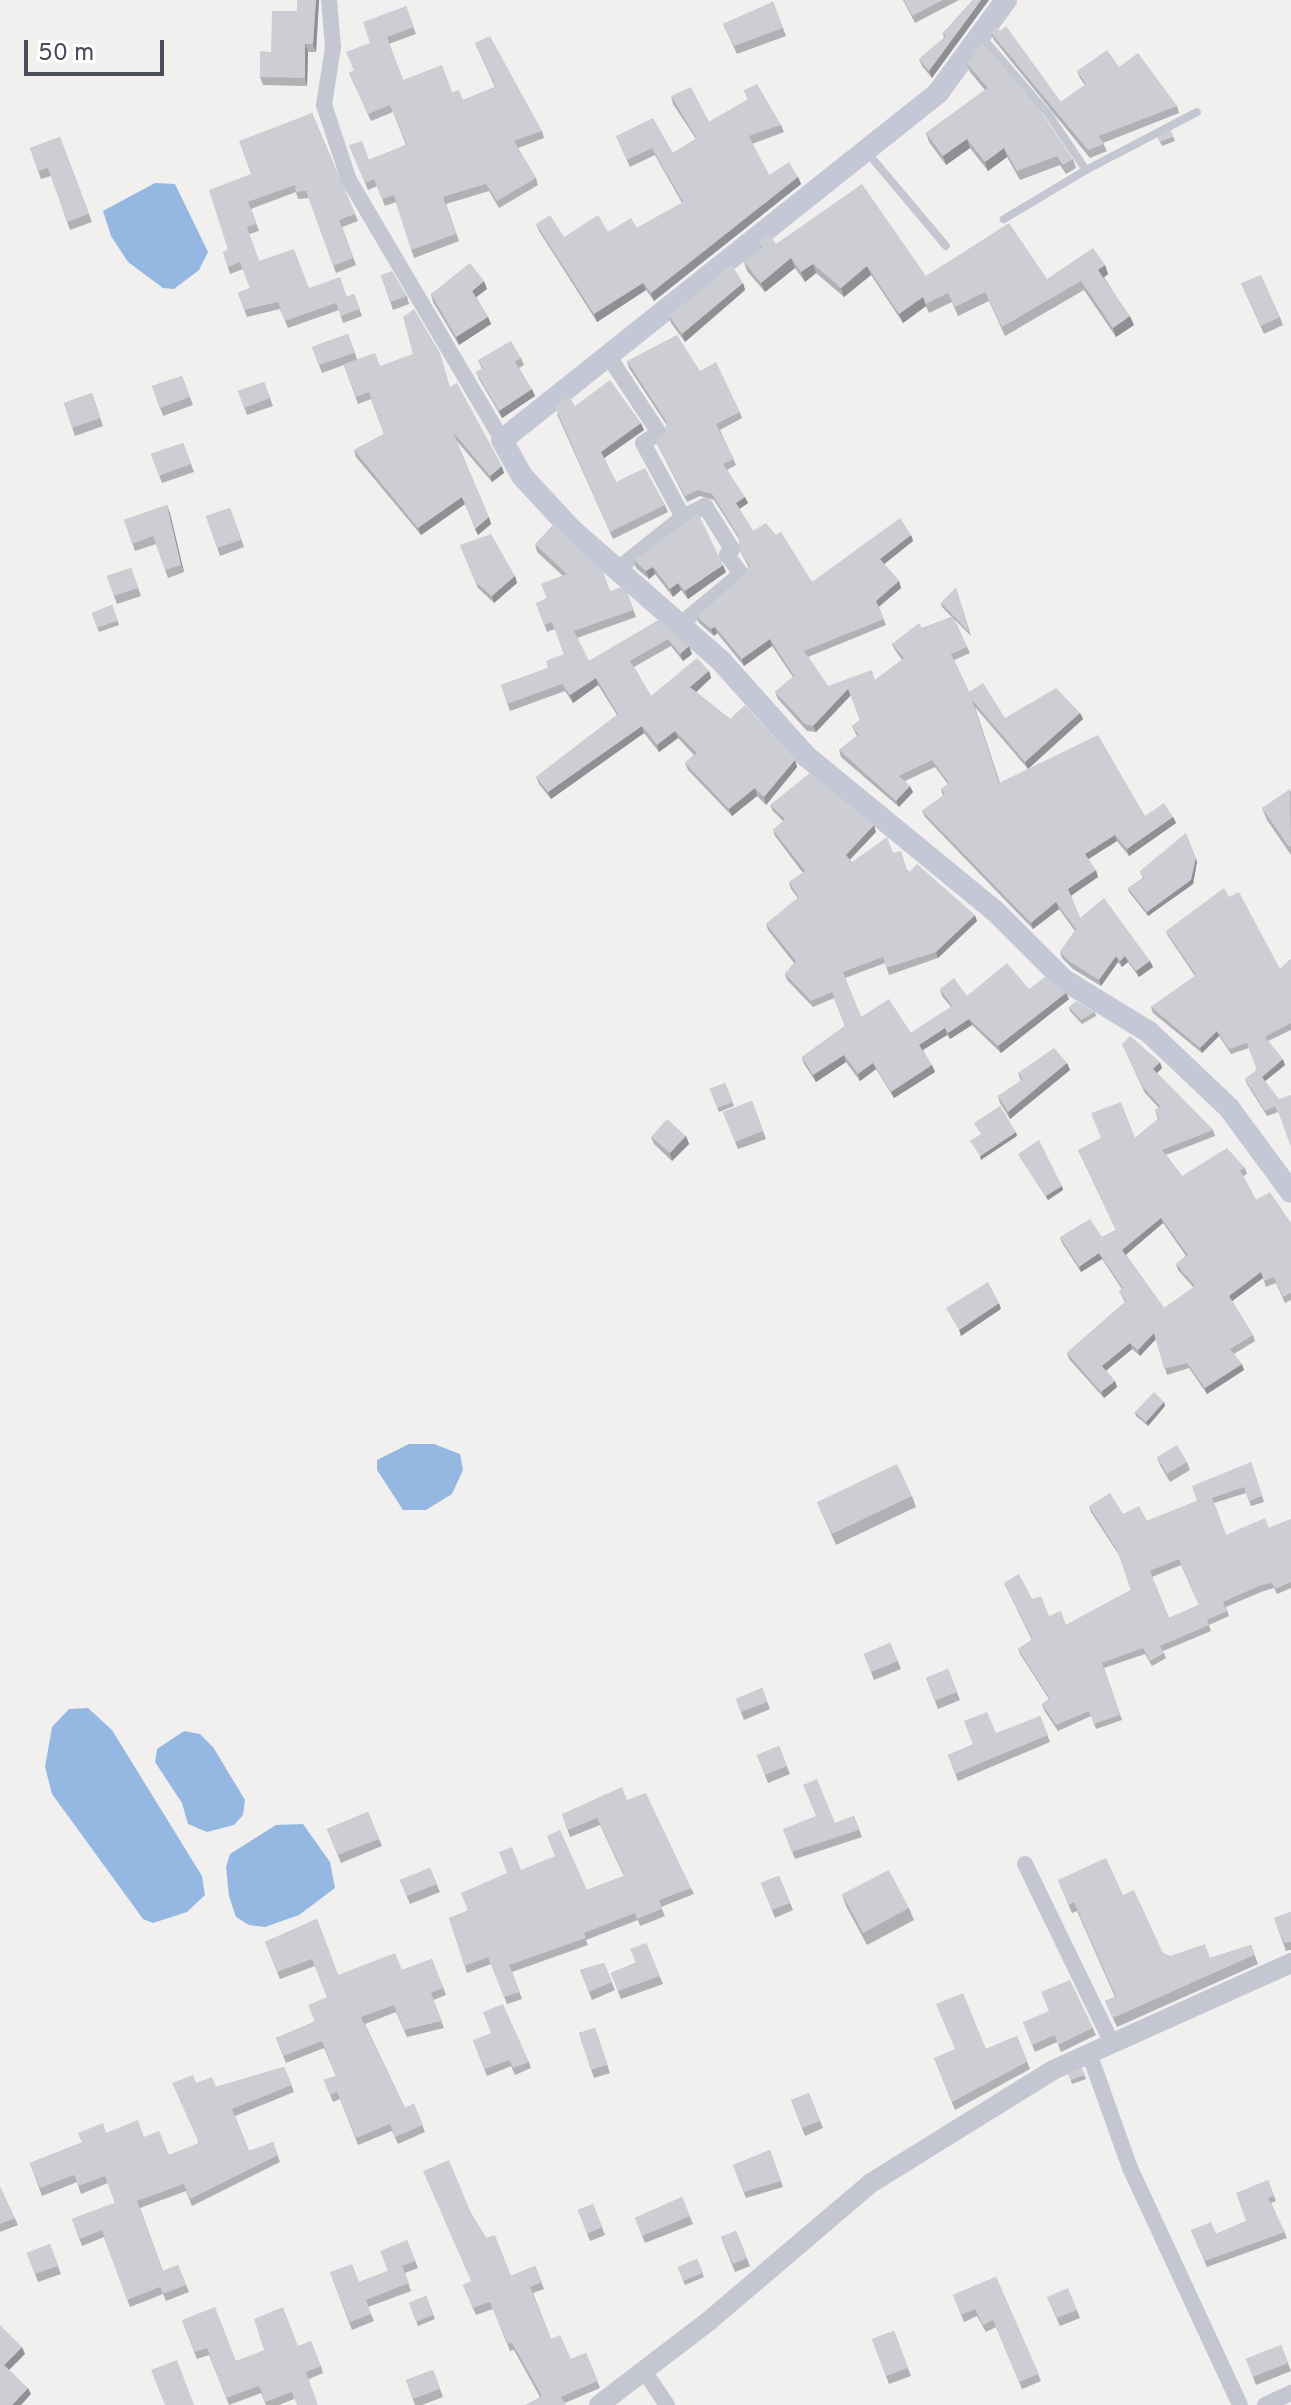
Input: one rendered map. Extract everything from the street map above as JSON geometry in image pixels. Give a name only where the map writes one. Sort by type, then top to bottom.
[{"type":"main road","points":[[1006,0],[938,93],[502,440],[522,476],[615,571],[682,623],[806,756],[995,911],[1064,980],[1160,1043],[1229,1108],[1291,1192]]},
{"type":"street","points":[[329,0],[333,47],[324,105],[349,180],[502,440]]},
{"type":"street","points":[[607,354],[659,433],[643,443],[683,517]]},
{"type":"street","points":[[615,571],[683,517],[705,506],[732,549],[727,555],[741,574],[682,623]]},
{"type":"street","points":[[1025,1864],[1112,2043]]},
{"type":"street","points":[[599,2405],[871,2183],[1053,2070],[1291,1963]]},
{"type":"street","points":[[1089,2053],[1130,2168],[1240,2405]]},
{"type":"street","points":[[644,2371],[667,2405]]},
{"type":"street","points":[[1265,2405],[1291,2393]]},
{"type":"lane","points":[[982,36],[1049,115],[1086,170]]},
{"type":"lane","points":[[1004,219],[1086,170],[1197,112]]},
{"type":"lane","points":[[865,150],[946,246]]},
{"type":"water","points":[[155,183],[175,184],[208,252],[199,270],[174,289],[163,288],[128,262],[111,236],[103,211]]},
{"type":"water","points":[[409,1444],[434,1444],[460,1454],[463,1470],[452,1494],[426,1510],[403,1510],[377,1470],[377,1460]]},
{"type":"water","points":[[88,1708],[112,1730],[202,1876],[205,1895],[187,1912],[153,1923],[143,1919],[52,1794],[45,1767],[52,1727],[69,1709]]},
{"type":"water","points":[[184,1731],[200,1734],[213,1747],[245,1800],[243,1815],[234,1825],[207,1832],[188,1824],[182,1803],[155,1762],[157,1749]]},
{"type":"water","points":[[303,1824],[330,1862],[335,1888],[299,1915],[265,1927],[249,1925],[236,1917],[229,1896],[226,1867],[230,1854],[276,1825]]},
{"type":"building","points":[[297,0],[316,0],[313,44],[305,44],[305,78],[260,77],[260,51],[271,52],[272,11],[297,11]]},
{"type":"building","points":[[904,0],[943,0],[912,16]]},
{"type":"building","points":[[973,0],[981,0],[929,71],[919,59],[946,36],[943,33]]},
{"type":"building","points":[[773,2],[783,28],[734,46],[723,24]]},
{"type":"building","points":[[406,6],[414,27],[387,37],[403,80],[442,65],[452,92],[459,90],[463,100],[496,87],[475,43],[490,36],[542,131],[514,141],[536,178],[497,201],[486,184],[443,197],[456,234],[411,250],[394,195],[382,199],[374,179],[365,183],[349,145],[362,141],[369,160],[407,145],[390,105],[368,114],[349,73],[354,71],[346,52],[370,43],[363,22]]},
{"type":"building","points":[[996,26],[1000,31],[1006,26],[1061,102],[1086,84],[1077,71],[1107,50],[1119,67],[1138,53],[1177,106],[1099,136],[1104,144],[1088,150],[991,33]]},
{"type":"building","points":[[982,43],[1040,110],[1073,159],[1063,165],[1057,156],[1017,171],[1004,148],[985,162],[967,139],[943,156],[926,133],[988,88],[967,64]]},
{"type":"building","points":[[757,84],[781,125],[749,136],[769,175],[789,162],[798,177],[651,293],[643,283],[594,314],[536,224],[550,215],[564,237],[598,215],[608,232],[631,218],[637,228],[683,202],[652,148],[627,160],[616,136],[653,118],[673,153],[697,139],[671,96],[691,87],[709,122],[748,99],[744,90]]},
{"type":"building","points":[[312,113],[355,214],[339,220],[353,258],[333,266],[306,191],[296,192],[295,185],[248,202],[256,224],[247,227],[259,261],[294,249],[309,288],[340,277],[347,297],[354,294],[360,309],[341,316],[336,303],[285,321],[278,302],[244,310],[238,293],[250,288],[240,262],[228,267],[223,252],[228,250],[209,190],[251,174],[239,141]]},
{"type":"building","points":[[1170,129],[1173,137],[1160,142],[1157,136]]},
{"type":"building","points":[[60,137],[89,214],[67,222],[48,168],[38,171],[30,148]]},
{"type":"building","points":[[862,184],[926,276],[1009,223],[1047,279],[1093,248],[1105,265],[1098,270],[1130,316],[1113,328],[1081,281],[1002,327],[985,292],[955,307],[948,293],[926,304],[923,297],[899,314],[867,266],[841,288],[813,264],[801,272],[791,258],[761,283],[744,262],[762,248],[758,242],[769,234],[776,244]]},
{"type":"building","points":[[470,263],[484,281],[472,291],[488,317],[456,337],[431,294]]},
{"type":"building","points":[[732,265],[743,283],[682,334],[669,316]]},
{"type":"building","points":[[392,271],[407,296],[391,302],[381,275]]},
{"type":"building","points":[[1261,275],[1280,317],[1261,326],[1241,283]]},
{"type":"building","points":[[414,309],[440,353],[450,387],[457,383],[502,466],[490,476],[453,432],[489,517],[475,529],[462,497],[418,528],[354,450],[384,434],[369,392],[356,397],[344,364],[375,353],[380,366],[413,354],[403,317]]},
{"type":"building","points":[[348,334],[354,353],[319,365],[312,347]]},
{"type":"building","points":[[677,335],[700,371],[716,362],[740,412],[716,424],[734,459],[723,464],[745,497],[736,503],[753,531],[766,523],[776,535],[781,532],[812,582],[900,518],[911,535],[880,559],[899,581],[876,601],[884,619],[804,651],[828,686],[872,670],[875,680],[904,658],[892,644],[919,623],[922,628],[953,617],[967,647],[951,654],[969,692],[983,683],[1005,718],[1056,688],[1080,713],[1025,762],[972,700],[999,783],[1098,735],[1145,816],[1164,803],[1173,817],[1127,849],[1115,835],[1085,854],[1096,870],[1068,889],[1080,918],[1104,898],[1150,961],[1136,971],[1125,956],[1120,961],[1116,956],[1099,980],[1070,962],[1060,952],[1076,929],[1056,902],[1031,923],[922,811],[945,794],[941,789],[949,783],[932,760],[899,776],[910,786],[896,801],[839,750],[859,735],[852,726],[860,720],[848,689],[813,726],[805,724],[775,692],[794,676],[770,639],[742,659],[715,627],[711,629],[697,617],[750,567],[739,549],[739,537],[712,494],[698,490],[685,496],[655,440],[666,432],[666,421],[627,361]]},
{"type":"building","points":[[511,341],[521,358],[515,362],[532,389],[499,411],[476,372],[483,368],[478,360]]},
{"type":"building","points":[[182,376],[190,397],[160,408],[152,386]]},
{"type":"building","points":[[610,380],[641,423],[601,452],[616,482],[645,468],[665,505],[610,532],[555,407],[569,396],[575,406]]},
{"type":"building","points":[[264,382],[270,398],[244,408],[238,391]]},
{"type":"building","points":[[92,393],[100,418],[72,428],[64,403]]},
{"type":"building","points":[[183,443],[191,464],[159,476],[151,454]]},
{"type":"building","points":[[167,505],[181,565],[165,570],[153,536],[132,544],[124,520]]},
{"type":"building","points":[[230,508],[241,540],[217,548],[206,516]]},
{"type":"building","points":[[698,513],[723,565],[685,591],[678,583],[670,589],[653,567],[646,571],[634,560]]},
{"type":"building","points":[[553,525],[603,571],[610,591],[622,587],[627,592],[633,610],[574,631],[589,661],[659,620],[689,646],[680,654],[668,639],[630,661],[651,696],[697,658],[709,671],[690,687],[730,719],[745,705],[795,760],[764,797],[755,788],[729,809],[685,763],[697,753],[675,731],[657,745],[642,726],[548,792],[536,777],[618,714],[596,678],[570,695],[562,684],[507,704],[501,685],[548,668],[546,661],[564,654],[552,622],[544,625],[536,603],[547,599],[541,584],[567,574],[535,544]]},
{"type":"building","points":[[491,534],[515,576],[492,596],[475,582],[460,545]]},
{"type":"building","points":[[131,568],[138,588],[114,596],[107,576]]},
{"type":"building","points":[[956,588],[969,632],[941,603]]},
{"type":"building","points":[[112,605],[117,621],[97,628],[92,613]]},
{"type":"building","points":[[810,773],[874,825],[846,855],[852,862],[887,837],[893,853],[901,851],[908,873],[917,864],[975,915],[936,952],[886,968],[883,957],[843,972],[861,1017],[889,999],[911,1033],[952,1006],[940,989],[954,978],[967,996],[1007,963],[1029,989],[1045,977],[1066,993],[998,1046],[969,1019],[948,1033],[945,1028],[919,1045],[932,1065],[891,1092],[873,1063],[858,1074],[844,1055],[813,1075],[802,1057],[845,1026],[832,992],[811,1001],[785,974],[796,961],[766,924],[799,897],[789,882],[805,871],[773,830],[785,819],[770,805]]},
{"type":"building","points":[[1290,789],[1291,846],[1289,847],[1262,808]]},
{"type":"building","points":[[1186,833],[1196,858],[1191,880],[1147,912],[1128,888],[1144,878],[1140,871]]},
{"type":"building","points":[[1224,888],[1229,897],[1239,892],[1280,969],[1291,959],[1291,1023],[1265,1037],[1283,1059],[1262,1077],[1279,1099],[1291,1095],[1291,1147],[1276,1106],[1265,1111],[1245,1079],[1257,1070],[1247,1043],[1229,1049],[1217,1031],[1200,1048],[1151,1007],[1196,975],[1166,931]]},
{"type":"building","points":[[1076,1001],[1095,1012],[1081,1020],[1069,1007]]},
{"type":"building","points":[[1130,1036],[1160,1062],[1153,1069],[1213,1130],[1162,1150],[1182,1176],[1227,1148],[1245,1168],[1240,1170],[1256,1200],[1270,1192],[1291,1223],[1291,1293],[1283,1297],[1274,1277],[1264,1281],[1261,1272],[1229,1296],[1253,1335],[1230,1349],[1242,1364],[1205,1388],[1187,1363],[1164,1369],[1154,1333],[1138,1350],[1130,1343],[1102,1366],[1115,1381],[1101,1392],[1067,1353],[1126,1301],[1119,1291],[1123,1288],[1099,1253],[1079,1267],[1060,1237],[1090,1219],[1102,1237],[1116,1230],[1078,1150],[1101,1138],[1091,1113],[1121,1102],[1135,1138],[1159,1118],[1155,1110],[1161,1107],[1143,1087],[1122,1044]],"holes":[[[1161,1218],[1188,1255],[1176,1264],[1195,1286],[1164,1308],[1122,1250]]]},
{"type":"building","points":[[1054,1048],[1067,1063],[1008,1112],[998,1096],[1023,1079],[1018,1073]]},
{"type":"building","points":[[725,1083],[733,1102],[717,1108],[710,1089]]},
{"type":"building","points":[[752,1101],[763,1131],[735,1142],[723,1112]]},
{"type":"building","points":[[1000,1106],[1016,1132],[980,1156],[970,1141],[981,1134],[974,1123]]},
{"type":"building","points":[[667,1119],[686,1136],[670,1153],[651,1137]]},
{"type":"building","points":[[1039,1140],[1062,1186],[1046,1196],[1018,1154]]},
{"type":"building","points":[[988,1282],[999,1303],[959,1330],[946,1308]]},
{"type":"building","points":[[1154,1392],[1164,1402],[1146,1422],[1135,1412]]},
{"type":"building","points":[[1177,1445],[1187,1462],[1167,1474],[1157,1457]]},
{"type":"building","points":[[1251,1462],[1262,1496],[1249,1501],[1244,1487],[1212,1498],[1226,1535],[1265,1518],[1269,1528],[1291,1519],[1291,1582],[1275,1589],[1272,1583],[1259,1586],[1223,1602],[1227,1611],[1207,1620],[1209,1625],[1160,1646],[1164,1653],[1150,1661],[1143,1648],[1102,1663],[1120,1715],[1094,1724],[1089,1711],[1056,1725],[1042,1704],[1050,1699],[1018,1649],[1033,1640],[1004,1583],[1019,1574],[1032,1599],[1041,1596],[1049,1616],[1061,1611],[1066,1625],[1131,1590],[1117,1550],[1089,1506],[1110,1493],[1123,1514],[1139,1506],[1147,1521],[1197,1501],[1192,1486]],"holes":[[[1179,1559],[1199,1605],[1169,1618],[1150,1571]]]},
{"type":"building","points":[[897,1464],[912,1496],[832,1534],[817,1502]]},
{"type":"building","points":[[890,1643],[898,1661],[871,1672],[864,1654]]},
{"type":"building","points":[[948,1669],[957,1692],[935,1701],[926,1678]]},
{"type":"building","points":[[762,1688],[767,1702],[741,1712],[736,1699]]},
{"type":"building","points":[[987,1712],[996,1733],[1040,1716],[1048,1735],[955,1774],[948,1755],[973,1745],[964,1721]]},
{"type":"building","points":[[779,1746],[787,1766],[765,1775],[757,1755]]},
{"type":"building","points":[[817,1779],[835,1823],[854,1816],[859,1830],[792,1852],[783,1829],[816,1816],[803,1785]]},
{"type":"building","points":[[622,1787],[627,1800],[646,1793],[691,1888],[659,1900],[662,1909],[637,1919],[635,1913],[584,1933],[586,1938],[509,1965],[520,1992],[504,1997],[488,1957],[465,1966],[449,1918],[468,1911],[461,1893],[507,1873],[499,1852],[512,1847],[521,1870],[555,1856],[547,1836],[560,1830],[587,1890],[625,1876],[597,1818],[568,1830],[562,1814]]},
{"type":"building","points":[[368,1812],[379,1839],[338,1855],[327,1829]]},
{"type":"building","points":[[1106,1858],[1123,1895],[1134,1890],[1163,1953],[1170,1956],[1205,1944],[1210,1958],[1251,1945],[1254,1955],[1113,2018],[1105,2001],[1116,1997],[1074,1902],[1069,1905],[1058,1880]]},
{"type":"building","points":[[430,1868],[437,1884],[407,1896],[400,1880]]},
{"type":"building","points":[[889,1870],[909,1908],[863,1933],[842,1894]]},
{"type":"building","points":[[779,1876],[790,1903],[772,1910],[761,1883]]},
{"type":"building","points":[[1291,1912],[1291,1942],[1284,1943],[1274,1918]]},
{"type":"building","points":[[317,1919],[338,1975],[395,1953],[402,1970],[432,1959],[443,1988],[431,1993],[442,2021],[404,2030],[394,2005],[361,2017],[405,2108],[414,2104],[423,2125],[395,2137],[390,2124],[356,2138],[337,2092],[330,2095],[324,2080],[336,2076],[322,2041],[284,2056],[276,2038],[315,2022],[308,2005],[327,1997],[312,1959],[277,1972],[265,1942]]},
{"type":"building","points":[[646,1943],[660,1976],[618,1991],[611,1973],[636,1963],[630,1949]]},
{"type":"building","points":[[604,1963],[612,1982],[589,1992],[580,1970]]},
{"type":"building","points":[[1070,1980],[1093,2028],[1058,2045],[1055,2035],[1032,2045],[1023,2022],[1049,2011],[1041,1992]]},
{"type":"building","points":[[963,1993],[986,2049],[1017,2036],[1027,2062],[952,2102],[934,2058],[955,2049],[936,2004]]},
{"type":"building","points":[[503,2004],[529,2062],[513,2068],[509,2060],[485,2069],[473,2040],[491,2033],[483,2012]]},
{"type":"building","points":[[595,2028],[607,2065],[591,2070],[579,2033]]},
{"type":"building","points":[[284,2067],[292,2085],[232,2109],[249,2151],[273,2142],[278,2155],[190,2199],[184,2184],[137,2201],[163,2271],[178,2265],[186,2285],[163,2294],[160,2287],[127,2300],[102,2230],[80,2239],[72,2219],[115,2203],[105,2176],[79,2186],[74,2175],[40,2188],[30,2163],[82,2143],[78,2133],[103,2123],[106,2133],[138,2120],[144,2137],[159,2131],[169,2155],[199,2143],[172,2083],[193,2075],[196,2083],[212,2077],[216,2087]]},
{"type":"building","points":[[1081,2067],[1085,2075],[1071,2080],[1068,2073]]},
{"type":"building","points":[[809,2093],[820,2121],[802,2128],[791,2100]]},
{"type":"building","points":[[770,2150],[781,2181],[744,2192],[733,2165]]},
{"type":"building","points":[[449,2160],[471,2213],[486,2238],[495,2235],[511,2276],[535,2266],[542,2282],[530,2287],[551,2339],[560,2335],[571,2359],[586,2353],[598,2381],[561,2397],[566,2405],[525,2405],[542,2396],[512,2343],[508,2344],[490,2302],[473,2308],[463,2285],[471,2281],[423,2171]]},
{"type":"building","points":[[1268,2180],[1274,2196],[1268,2198],[1285,2232],[1205,2261],[1191,2230],[1211,2222],[1216,2234],[1246,2221],[1236,2193]]},
{"type":"building","points":[[0,2187],[15,2218],[0,2224]]},
{"type":"building","points":[[682,2197],[690,2216],[642,2236],[635,2218]]},
{"type":"building","points":[[593,2204],[602,2227],[587,2234],[578,2210]]},
{"type":"building","points":[[736,2231],[747,2258],[733,2264],[721,2237]]},
{"type":"building","points":[[407,2240],[415,2261],[402,2266],[409,2283],[366,2300],[371,2314],[350,2322],[330,2272],[352,2264],[359,2282],[388,2271],[380,2251]]},
{"type":"building","points":[[50,2244],[58,2266],[35,2274],[27,2253]]},
{"type":"building","points":[[697,2259],[703,2273],[683,2281],[678,2267]]},
{"type":"building","points":[[996,2277],[1039,2374],[1019,2382],[993,2320],[983,2325],[975,2309],[961,2315],[953,2295]]},
{"type":"building","points":[[1068,2288],[1077,2310],[1057,2318],[1047,2297]]},
{"type":"building","points":[[426,2296],[433,2315],[416,2322],[409,2303]]},
{"type":"building","points":[[215,2307],[236,2361],[264,2350],[254,2319],[283,2307],[298,2346],[311,2341],[321,2366],[306,2372],[318,2405],[297,2405],[292,2392],[265,2402],[259,2386],[226,2398],[207,2348],[195,2352],[182,2320]]},
{"type":"building","points":[[0,2325],[22,2347],[4,2365],[28,2388],[12,2405],[0,2405]]},
{"type":"building","points":[[894,2331],[908,2368],[886,2376],[872,2339]]},
{"type":"building","points":[[1281,2345],[1288,2363],[1253,2377],[1246,2359]]},
{"type":"building","points":[[177,2360],[194,2405],[165,2405],[151,2370]]},
{"type":"building","points":[[433,2370],[440,2389],[413,2399],[406,2380]]}]
